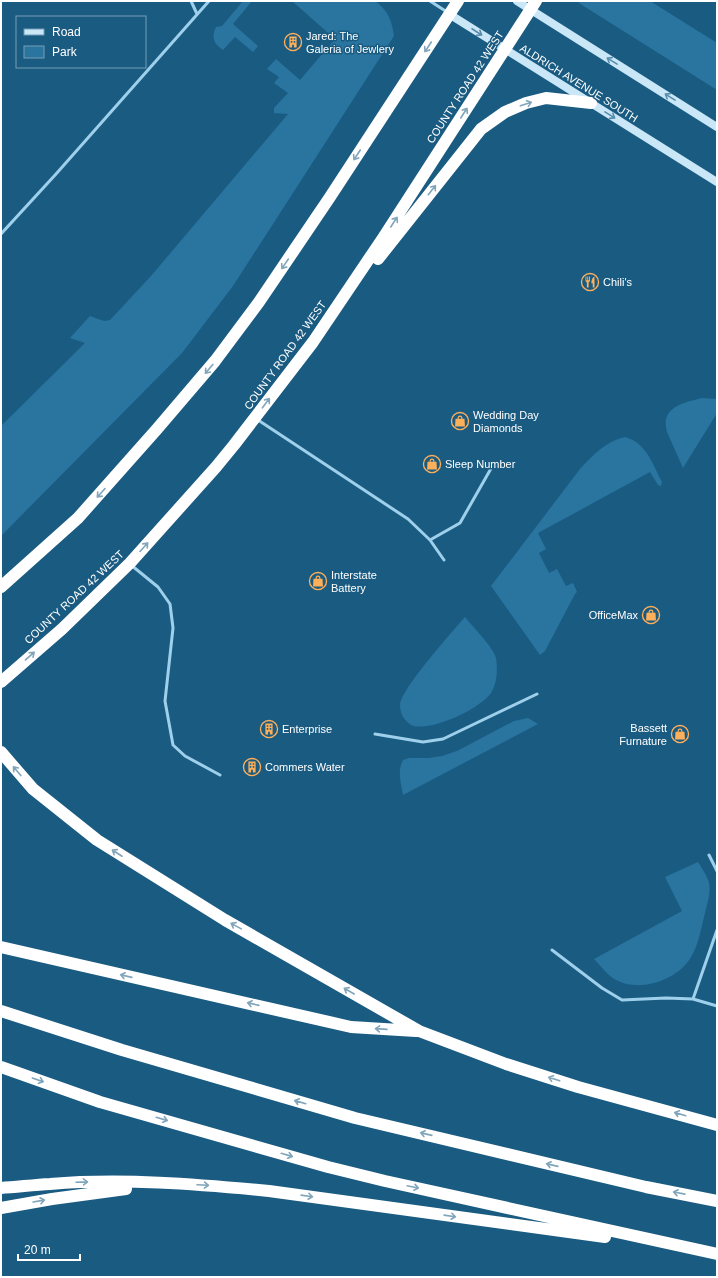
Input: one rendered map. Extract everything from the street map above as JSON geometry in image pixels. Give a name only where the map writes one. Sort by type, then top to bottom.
[{"type":"highway","points":[[1,587],[78,518],[157,430],[216,361],[259,302],[330,197],[458,1]]},
{"type":"highway","name":"COUNTY ROAD 42 WEST","points":[[1,682],[62,629],[130,563],[216,468],[312,342],[383,238],[533,5]]},
{"type":"highway","points":[[312,342],[481,129],[505,112],[526,103],[546,98],[591,103]]},
{"type":"highway","points":[[1,752],[33,789],[98,840],[224,920],[419,1031],[506,1064],[571,1085],[717,1125]]},
{"type":"highway","points":[[1,947],[351,1027],[419,1031]]},
{"type":"highway","points":[[1,1011],[122,1050],[355,1118],[646,1187],[717,1201]]},
{"type":"highway","points":[[1,1067],[100,1102],[335,1168],[393,1183],[717,1254]]},
{"type":"highway","points":[[1,1188],[92,1182],[164,1183],[220,1186],[269,1191],[693,1249]]},
{"type":"highway","points":[[1,1208],[164,1183]]},
{"type":"street","points":[[516,1],[533,5],[717,127]]},
{"type":"street","name":"ALDRICH AVENUE SOUTH","points":[[449,14],[717,182]]},
{"type":"lane","points":[[191,1],[197,14]]},
{"type":"lane","points":[[1,234],[209,1]]},
{"type":"lane","name":"ALDRICH AVENUE SOUTH","points":[[430,1],[449,14]]},
{"type":"lane","points":[[254,418],[408,519],[430,540],[444,560]]},
{"type":"lane","points":[[430,540],[460,523],[492,465]]},
{"type":"lane","points":[[130,563],[158,587],[170,604],[173,628],[165,701],[173,745],[185,756],[220,775]]},
{"type":"lane","points":[[375,734],[423,742],[443,740],[537,694]]},
{"type":"lane","points":[[709,855],[717,871]]},
{"type":"lane","points":[[693,999],[717,930]]},
{"type":"lane","points":[[552,950],[602,988],[622,1000],[666,998],[693,999],[717,1006]]},
{"type":"green space","points":[[243,1],[252,1],[233,24],[258,46],[253,52],[235,37],[223,50],[214,40],[216,27],[222,26]]},
{"type":"green space","points":[[292,1],[375,1],[389,16],[394,36],[233,286],[182,353],[1,536],[1,426],[85,343],[70,338],[90,316],[104,321],[110,320],[151,276],[288,114],[274,113],[274,108],[288,93],[274,83],[279,77],[267,69],[276,59],[300,80],[335,39]]},
{"type":"green space","points":[[579,1],[650,1],[717,43],[717,90],[582,5]]},
{"type":"green space","points":[[702,398],[717,399],[717,413],[683,468],[667,432],[667,417],[670,412],[681,404]]},
{"type":"green space","points":[[625,437],[632,440],[644,449],[662,482],[661,486],[658,485],[650,472],[538,533],[546,549],[539,553],[549,573],[557,569],[566,586],[573,583],[577,592],[545,651],[540,655],[491,586],[580,469],[606,445]]},
{"type":"green space","points":[[465,617],[487,643],[496,658],[496,681],[491,693],[476,706],[454,718],[430,726],[419,727],[411,725],[404,718],[401,712],[400,705],[403,697],[428,661]]},
{"type":"green space","points":[[528,718],[538,724],[403,795],[400,768],[403,760],[409,758],[429,758],[442,756],[457,751],[514,721]]},
{"type":"green space","points":[[698,862],[708,880],[710,891],[700,936],[691,957],[677,972],[658,982],[636,985],[626,984],[613,978],[594,959],[682,911],[665,877]]},
{"type":"place","name":"Jared: The Galeria of Jewlery","points":[[293,42]]},
{"type":"place","name":"Chili's","points":[[590,282]]},
{"type":"place","name":"Wedding Day Diamonds","points":[[460,421]]},
{"type":"place","name":"Sleep Number","points":[[432,464]]},
{"type":"place","name":"Interstate Battery","points":[[318,581]]},
{"type":"place","name":"OfficeMax","points":[[651,615]]},
{"type":"place","name":"Enterprise","points":[[269,729]]},
{"type":"place","name":"Bassett Furnature","points":[[680,734]]},
{"type":"place","name":"Commers Water","points":[[252,767]]}]
